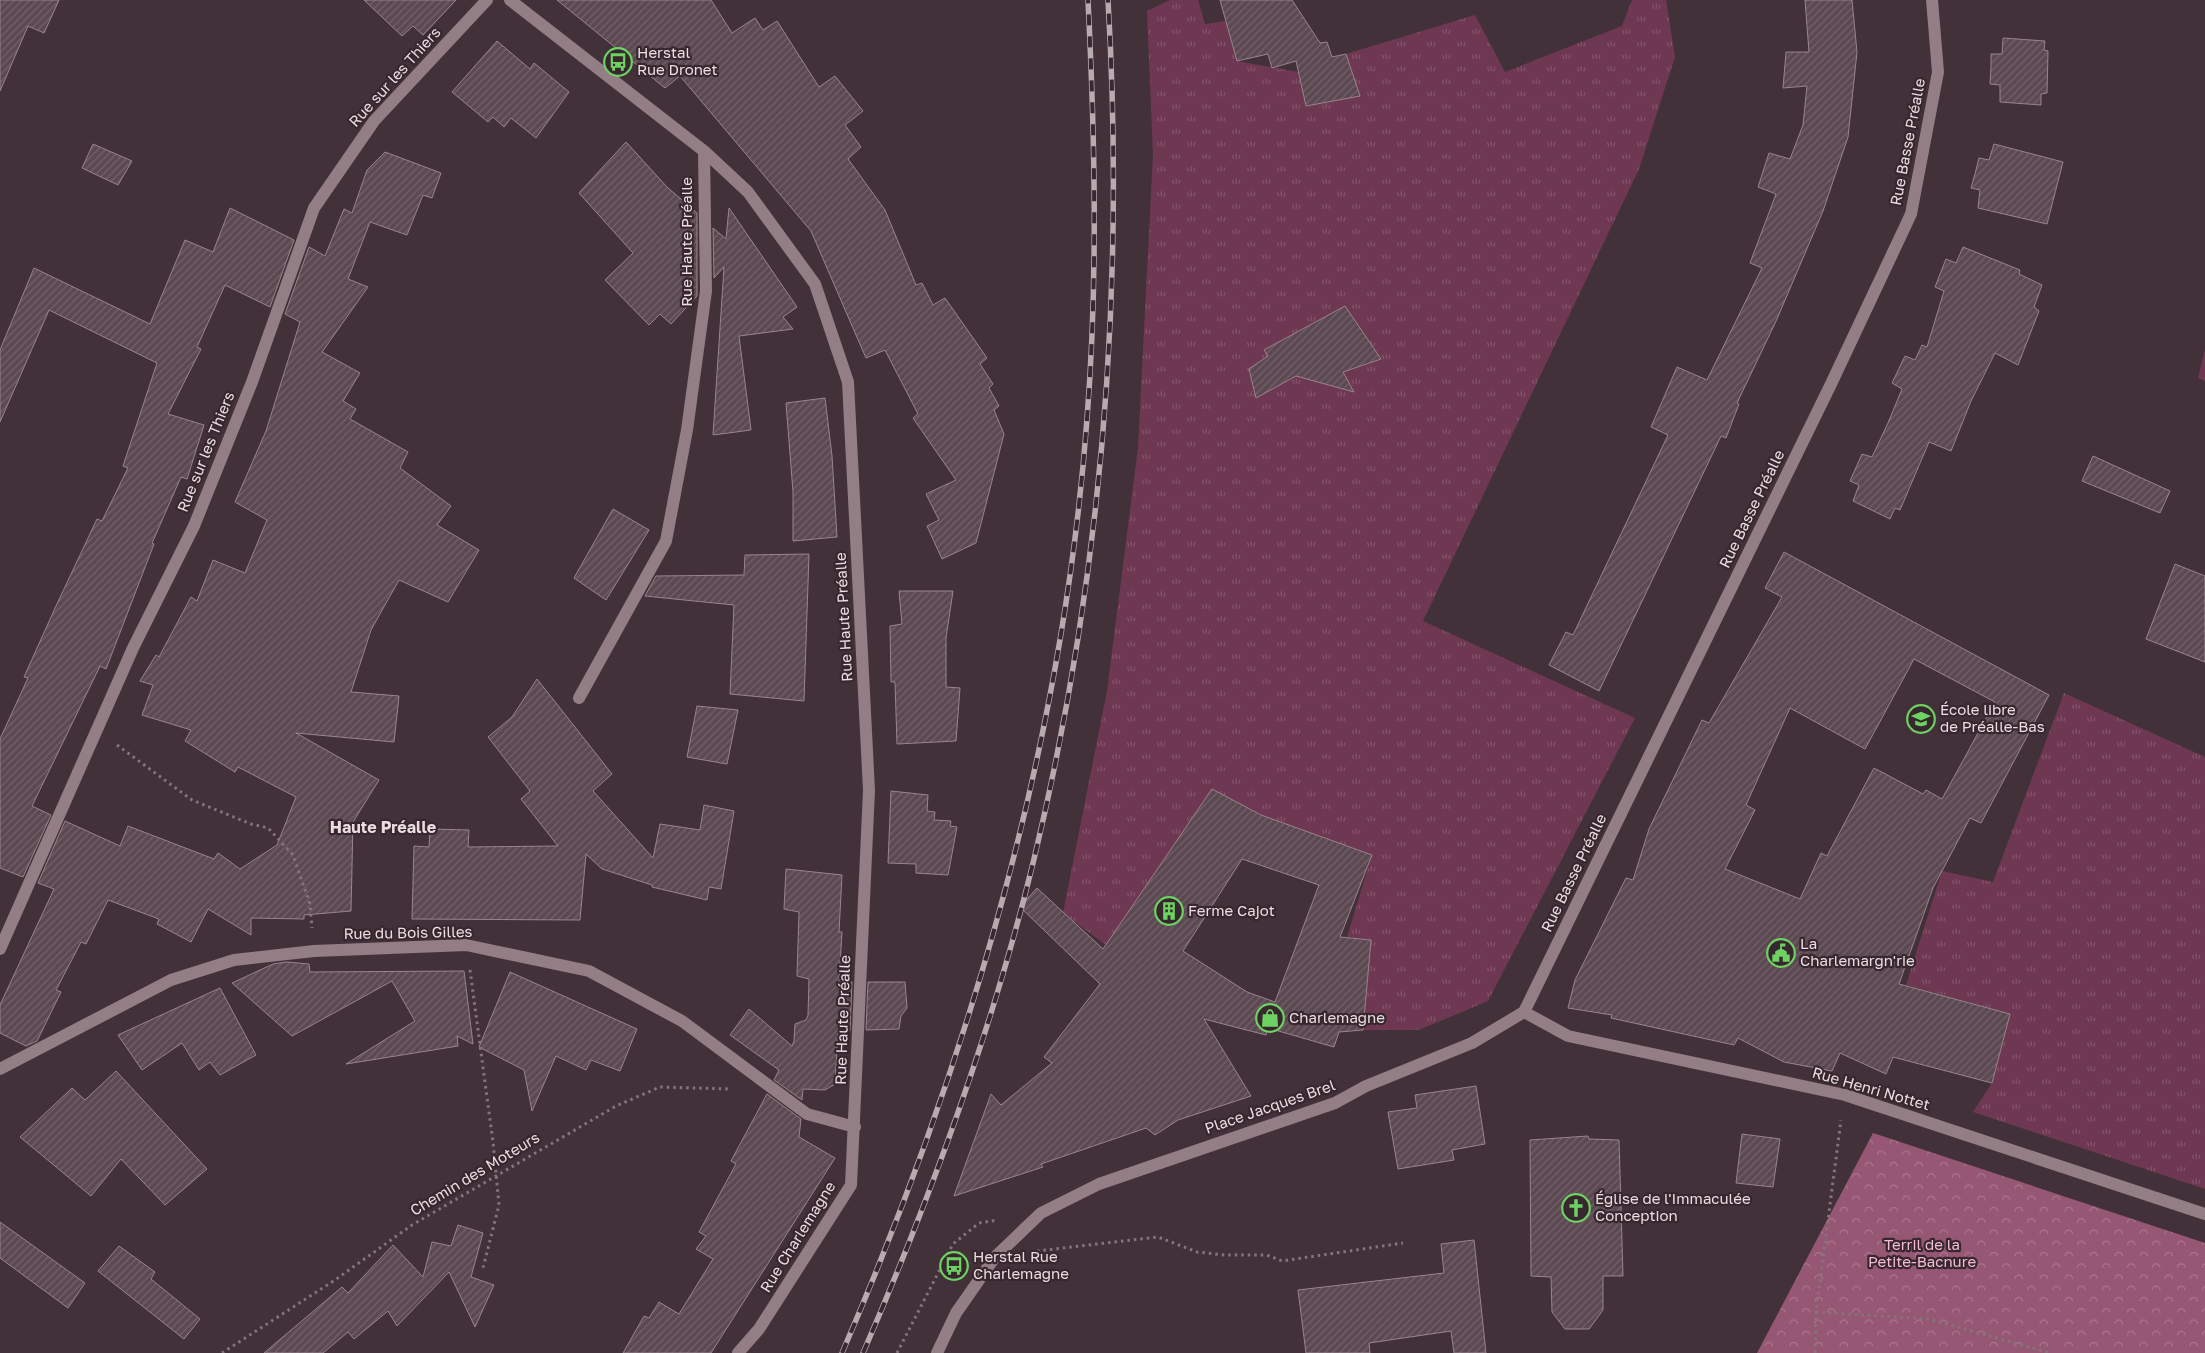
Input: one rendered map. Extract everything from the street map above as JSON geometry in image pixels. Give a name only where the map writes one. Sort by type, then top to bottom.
[{"type":"street","name":"Rue sur les Thiers","points":[[0,949],[133,648],[197,517],[252,382],[314,208],[374,121],[487,0]]},
{"type":"street","name":"Rue Haute Préalle","points":[[510,0],[704,152],[748,192],[815,284],[848,382],[869,790],[855,1127]]},
{"type":"street","name":"Rue Basse Préalle","points":[[1524,1012],[1831,384],[1911,214],[1938,72],[1932,0]]},
{"type":"street","name":"Rue Haute Préalle","points":[[579,698],[666,541],[687,430],[706,291],[704,152]]},
{"type":"street","name":"Rue du Bois Gilles","points":[[0,1069],[171,980],[234,960],[314,951],[466,945],[589,971],[682,1021],[807,1114],[855,1127]]},
{"type":"street","name":"Rue Henri Nottet","points":[[1524,1012],[1568,1036],[1845,1095],[2205,1214]]},
{"type":"street","name":"Place Jacques Brel","points":[[1004,1248],[1040,1213],[1099,1184],[1335,1103],[1366,1086],[1472,1044],[1524,1012]]},
{"type":"street","name":"Rue Charlemagne","points":[[738,1353],[759,1329],[851,1184],[855,1127]]},
{"type":"street","points":[[937,1353],[956,1313],[995,1257],[1004,1248]]},
{"type":"path","points":[[96,730],[192,800],[251,824],[268,828],[293,855],[310,904],[314,951]]},
{"type":"path","points":[[466,945],[499,1205],[483,1268]]},
{"type":"path","name":"Chemin des Moteurs","points":[[222,1353],[334,1280],[412,1225],[616,1106],[660,1087],[746,1091],[764,1083]]},
{"type":"path","points":[[1815,1353],[1816,1312],[1845,1095]]},
{"type":"path","points":[[1004,1248],[1044,1251],[1158,1238],[1197,1252],[1225,1255],[1267,1255],[1282,1261],[1403,1243]]},
{"type":"path","points":[[897,1353],[953,1244]]},
{"type":"path","points":[[1816,1312],[1929,1319],[2050,1353]]},
{"type":"green space","points":[[1170,0],[1198,0],[1205,24],[1226,21],[1237,61],[1298,72],[1306,106],[1360,96],[1346,54],[1475,15],[1505,72],[1622,26],[1632,0],[1666,0],[1675,57],[1639,169],[1423,621],[1635,718],[1488,1001],[1419,1030],[1363,1030],[1371,940],[1347,937],[1372,855],[1261,815],[1212,790],[1106,945],[1063,913],[1107,691],[1138,448],[1153,155],[1147,11]]},
{"type":"green space","points":[[2205,350],[2205,381],[2198,378]]},
{"type":"green space","points":[[2064,693],[2205,757],[2205,1189],[1973,1112],[1992,1083],[2010,1014],[1906,985],[1942,871],[1993,882]]},
{"type":"green space","name":"Terril de la Petite-Bacnure","points":[[1873,1133],[2205,1243],[2205,1353],[1757,1353]]},
{"type":"building","points":[[0,0],[59,0],[44,33],[28,26],[0,91]]},
{"type":"building","points":[[364,0],[456,0],[423,35],[413,26],[402,36]]},
{"type":"building","points":[[557,0],[711,0],[732,33],[755,18],[763,30],[777,21],[819,87],[835,76],[863,111],[845,125],[861,147],[848,159],[885,210],[916,285],[922,283],[933,305],[945,298],[987,358],[980,364],[993,384],[989,388],[999,406],[994,410],[1004,434],[976,543],[942,559],[927,526],[939,520],[926,494],[956,480],[913,418],[918,414],[885,350],[866,358],[811,231],[680,76],[665,88]]},
{"type":"building","points":[[1220,0],[1292,0],[1320,43],[1327,42],[1332,57],[1346,54],[1360,96],[1306,106],[1296,61],[1272,68],[1268,54],[1237,61]]},
{"type":"building","points":[[1805,0],[1852,0],[1857,52],[1848,137],[1823,211],[1777,319],[1737,403],[1739,404],[1726,438],[1721,436],[1599,691],[1549,665],[1566,632],[1573,635],[1668,435],[1651,427],[1677,367],[1707,380],[1762,268],[1750,263],[1776,194],[1758,187],[1769,153],[1790,159],[1803,125],[1807,86],[1783,88],[1786,52],[1809,52]]},
{"type":"building","points":[[2003,38],[2045,41],[2044,50],[2048,51],[2047,93],[2041,94],[2041,105],[2000,102],[2000,85],[1990,84],[1991,54],[2002,54]]},
{"type":"building","points":[[497,41],[530,69],[534,63],[569,92],[536,138],[511,118],[504,127],[493,117],[488,122],[452,92]]},
{"type":"building","points":[[626,142],[667,187],[697,213],[697,296],[671,324],[660,314],[649,325],[605,280],[633,253],[579,193]]},
{"type":"building","points":[[93,144],[132,161],[118,185],[82,168]]},
{"type":"building","points":[[1994,144],[2063,162],[2047,224],[1978,208],[1980,190],[1971,188],[1979,158],[1989,160]]},
{"type":"building","points":[[385,152],[441,173],[432,198],[423,195],[407,235],[370,222],[348,279],[368,287],[322,352],[360,373],[343,401],[356,409],[350,419],[408,452],[400,468],[451,506],[437,525],[479,550],[448,602],[399,580],[371,630],[351,692],[399,696],[394,742],[296,733],[379,780],[353,822],[351,911],[304,915],[304,919],[251,918],[251,935],[208,909],[191,942],[157,924],[159,919],[108,900],[86,944],[81,942],[56,990],[61,992],[37,1041],[26,1046],[0,1033],[0,1005],[54,889],[38,883],[65,821],[120,846],[128,826],[214,859],[218,853],[240,869],[277,845],[296,797],[238,767],[235,772],[185,741],[191,730],[142,715],[153,685],[140,681],[156,655],[159,657],[191,597],[197,601],[213,560],[245,573],[267,520],[235,502],[266,431],[300,322],[285,314],[309,247],[325,256],[344,209],[352,213],[367,170]]},
{"type":"building","points":[[230,208],[294,240],[270,307],[225,285],[197,347],[201,349],[168,414],[204,425],[187,479],[181,477],[152,543],[154,544],[106,669],[100,666],[32,806],[51,815],[23,877],[0,868],[0,739],[28,678],[24,677],[97,519],[102,521],[128,468],[123,466],[157,363],[49,310],[0,422],[0,350],[34,268],[150,324],[185,240],[213,252]]},
{"type":"building","points":[[729,208],[797,307],[783,317],[793,329],[739,336],[751,430],[713,435],[724,267],[714,278],[713,228],[726,239]]},
{"type":"building","points":[[1963,247],[2020,270],[2019,274],[2042,285],[2034,307],[2039,311],[2018,365],[1995,353],[1971,401],[1951,451],[1929,442],[1900,510],[1895,508],[1890,519],[1853,501],[1859,485],[1850,481],[1862,454],[1872,457],[1888,423],[1902,389],[1892,383],[1905,356],[1915,360],[1922,345],[1927,347],[1944,291],[1935,287],[1946,259],[1956,263]]},
{"type":"building","points":[[1345,306],[1381,359],[1343,372],[1354,392],[1296,376],[1256,398],[1249,369],[1268,356],[1264,350]]},
{"type":"building","points":[[825,398],[832,456],[837,537],[793,541],[793,492],[786,403]]},
{"type":"building","points":[[2093,456],[2170,491],[2160,513],[2082,481]]},
{"type":"building","points":[[613,509],[649,530],[606,600],[574,578]]},
{"type":"building","points":[[1784,552],[2049,695],[1981,823],[1970,818],[1933,888],[1899,984],[2010,1014],[1992,1083],[1893,1057],[1886,1074],[1840,1053],[1832,1071],[1784,1062],[1738,1038],[1734,1045],[1611,1018],[1612,1015],[1568,1008],[1575,980],[1626,878],[1633,880],[1649,829],[1702,720],[1709,723],[1782,597],[1765,588]],"holes":[[[1914,659],[1995,702],[1942,799],[1926,790],[1923,794],[1874,768],[1827,856],[1821,853],[1800,899],[1725,869],[1755,810],[1746,805],[1790,708],[1865,749]]]},
{"type":"building","points":[[809,554],[804,701],[730,694],[734,605],[645,596],[656,576],[744,575],[745,555]]},
{"type":"building","points":[[2175,564],[2205,576],[2205,662],[2146,639]]},
{"type":"building","points":[[899,591],[953,591],[946,638],[946,687],[960,688],[956,741],[897,744],[895,682],[891,682],[890,626],[902,624]]},
{"type":"building","points":[[537,679],[612,774],[593,791],[653,858],[660,824],[700,830],[704,805],[734,811],[721,889],[709,887],[707,900],[652,887],[652,885],[602,869],[586,854],[580,920],[412,919],[414,846],[429,847],[430,829],[469,830],[468,847],[558,846],[521,799],[530,791],[488,737],[512,717]]},
{"type":"building","points":[[697,706],[738,710],[727,764],[687,757]]},
{"type":"building","points":[[1212,789],[1261,815],[1372,855],[1340,937],[1371,940],[1363,1030],[1339,1032],[1334,1047],[1268,1028],[1266,1035],[1204,1019],[1251,1096],[1178,1120],[1155,1135],[1146,1128],[1041,1164],[1043,1167],[954,1196],[991,1094],[1001,1105],[1052,1063],[1044,1057],[1100,984],[1020,907],[1037,888],[1103,949]],"holes":[[[1242,859],[1319,885],[1275,1002],[1247,992],[1183,951]]]},
{"type":"building","points":[[891,791],[928,795],[927,811],[935,812],[934,820],[951,821],[950,826],[957,827],[948,875],[916,873],[916,864],[888,863]]},
{"type":"building","points":[[786,869],[842,875],[839,932],[842,932],[839,981],[852,982],[850,1031],[838,1031],[835,1084],[825,1090],[803,1089],[802,1100],[774,1080],[779,1070],[730,1035],[749,1009],[792,1046],[795,1024],[806,1020],[808,1015],[809,979],[797,976],[799,912],[784,909]]},
{"type":"building","points":[[287,962],[309,964],[310,972],[464,971],[473,1044],[457,1036],[458,1046],[346,1064],[415,1021],[392,981],[292,1036],[232,983],[273,964]]},
{"type":"building","points":[[510,972],[637,1029],[620,1071],[591,1060],[586,1070],[556,1056],[532,1111],[524,1070],[479,1047]]},
{"type":"building","points":[[868,982],[905,982],[907,1008],[901,1016],[899,1029],[866,1030]]},
{"type":"building","points":[[220,988],[256,1055],[220,1075],[210,1062],[199,1070],[182,1043],[142,1070],[118,1035]]},
{"type":"building","points":[[116,1071],[207,1169],[165,1205],[121,1159],[91,1196],[20,1137],[72,1088],[85,1100]]},
{"type":"building","points":[[1476,1086],[1485,1144],[1452,1150],[1454,1160],[1398,1169],[1388,1112],[1417,1108],[1415,1095]]},
{"type":"building","points":[[767,1094],[801,1119],[799,1137],[835,1158],[711,1353],[623,1353],[644,1316],[649,1318],[659,1302],[679,1314],[713,1259],[696,1249],[706,1236],[699,1232],[736,1164],[731,1161]]},
{"type":"building","points":[[1742,1134],[1780,1139],[1773,1187],[1736,1183]]},
{"type":"building","name":"Église de l'Immaculée Conception","points":[[1588,1136],[1589,1139],[1619,1140],[1623,1276],[1603,1276],[1603,1310],[1589,1329],[1565,1329],[1552,1312],[1551,1277],[1531,1276],[1530,1140]]},
{"type":"building","points":[[0,1222],[85,1283],[68,1308],[0,1258]]},
{"type":"building","points":[[458,1225],[483,1233],[471,1277],[494,1285],[475,1327],[449,1272],[397,1326],[388,1311],[354,1339],[348,1332],[323,1353],[264,1353],[342,1287],[348,1293],[393,1245],[423,1277],[432,1242],[451,1246]]},
{"type":"building","points":[[1474,1240],[1486,1353],[1454,1353],[1451,1331],[1369,1343],[1370,1353],[1306,1353],[1298,1290],[1444,1273],[1441,1244]]},
{"type":"building","points":[[119,1246],[155,1272],[151,1279],[200,1319],[184,1339],[98,1271]]},
{"type":"railway","points":[[842,1353],[888,1241],[931,1128],[969,1013],[1004,896],[1033,778],[1057,660],[1075,540],[1087,419],[1093,314],[1094,210],[1088,0]]},
{"type":"railway","points":[[863,1353],[937,1171],[1000,985],[1034,859],[1057,753],[1077,646],[1092,539],[1103,432],[1110,324],[1113,216],[1108,0]]},
{"type":"place","name":"Herstal Rue Dronet","points":[[618,62]]},
{"type":"place","name":"École libre de Préalle-Bas","points":[[1921,719]]},
{"type":"place","name":"Ferme Cajot","points":[[1169,911]]},
{"type":"place","name":"La Charlemargn'rie","points":[[1781,953]]},
{"type":"place","name":"Charlemagne","points":[[1270,1018]]},
{"type":"place","name":"Église de l'Immaculée Conception","points":[[1576,1208]]},
{"type":"place","name":"Herstal Rue Charlemagne","points":[[954,1266]]},
{"type":"district","name":"Haute Préalle","points":[[383,827]]}]
